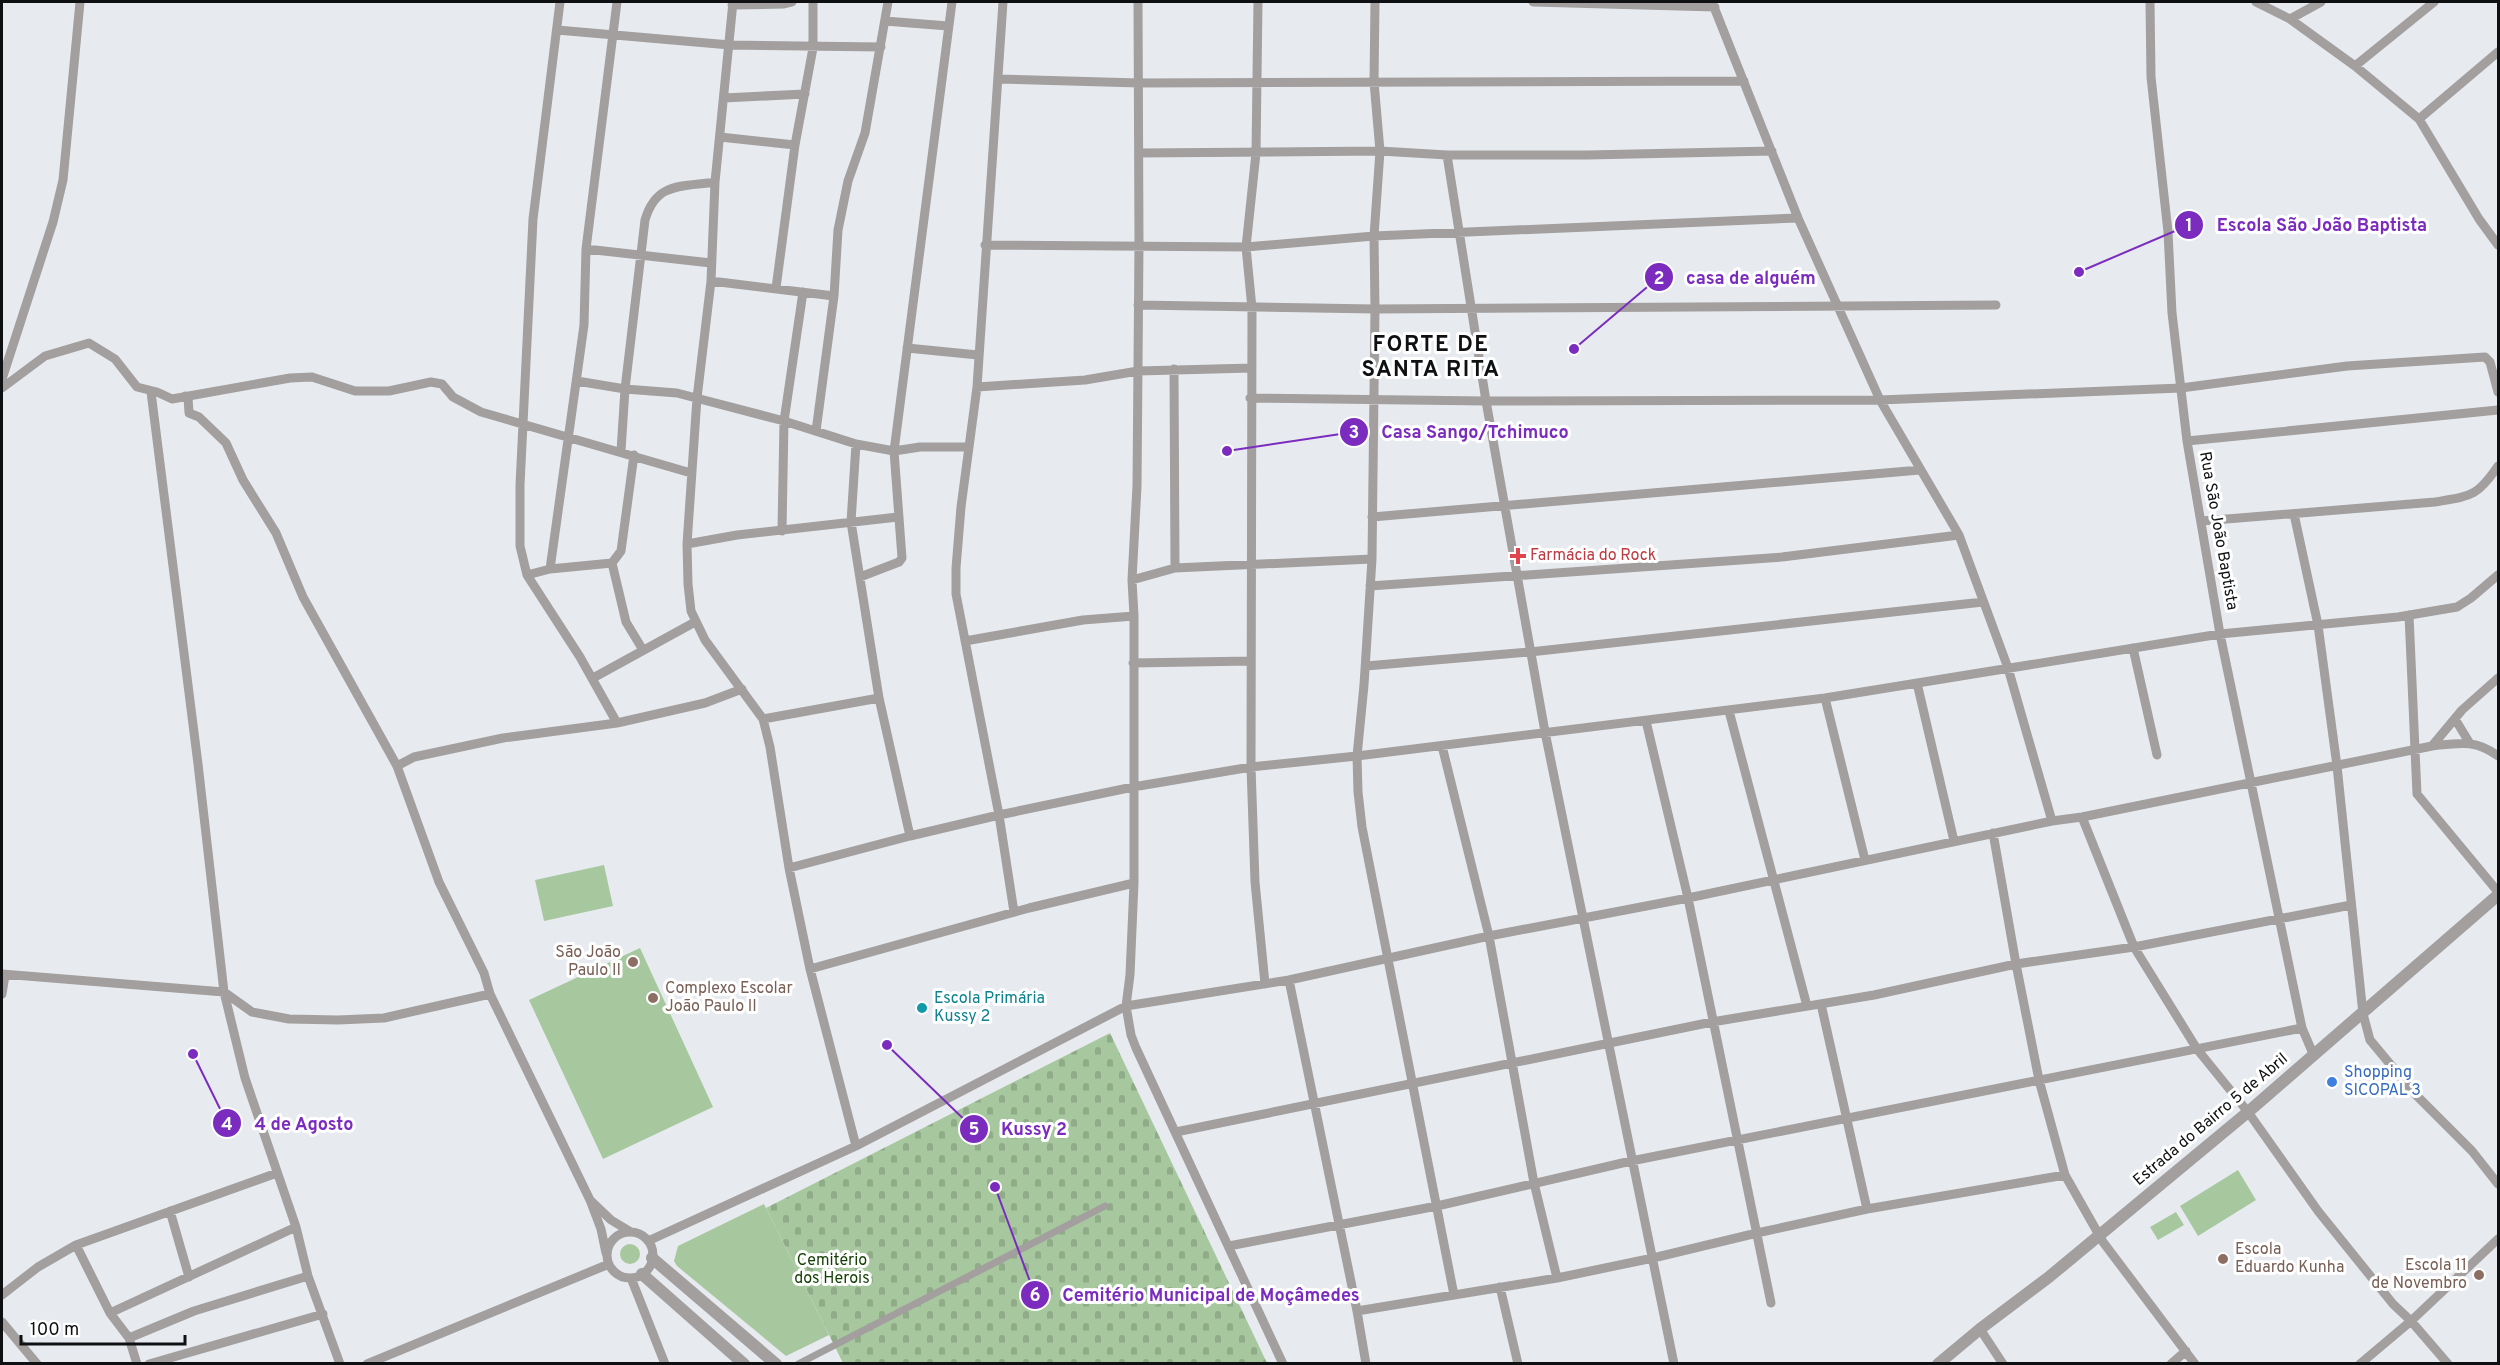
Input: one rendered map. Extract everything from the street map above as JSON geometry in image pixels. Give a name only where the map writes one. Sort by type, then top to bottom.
[{"type":"street","points":[[2,379],[53,222],[63,180],[80,2]]},
{"type":"street","points":[[560,2],[543,122],[533,219],[522,424],[520,546],[527,575],[592,678],[617,723]]},
{"type":"street","points":[[550,569],[584,325],[586,249],[617,2]]},
{"type":"street","points":[[792,2],[784,4],[733,3],[715,182],[711,281],[697,398],[691,473],[687,544],[688,584],[695,622],[705,640],[763,719],[770,747],[789,868],[810,969],[856,1146]]},
{"type":"street","points":[[776,288],[795,145],[813,48],[813,2]]},
{"type":"street","points":[[816,431],[834,296],[838,230],[843,203],[865,133],[888,2]]},
{"type":"street","points":[[860,577],[901,561],[894,450],[952,2]]},
{"type":"street","points":[[1003,2],[977,387],[956,568],[956,594],[999,815],[1014,912]]},
{"type":"street","points":[[1138,2],[1137,486],[1132,580],[1134,883],[1130,975],[1126,1006],[1131,1035],[1136,1048],[1283,1364]]},
{"type":"street","points":[[1258,2],[1256,153],[1246,247],[1252,308],[1250,398],[1251,767],[1255,882],[1265,984]]},
{"type":"street","points":[[1375,2],[1374,82],[1380,152],[1374,236],[1372,559],[1366,666],[1357,756],[1358,792],[1362,827],[1454,1295]]},
{"type":"street","points":[[1533,2],[1714,4],[1798,218],[1880,400],[1959,536],[2008,668],[2052,820]]},
{"type":"street","name":"Rua São João Baptista","points":[[2150,2],[2151,77],[2168,232],[2172,313],[2187,441],[2220,634],[2302,1028],[2314,1056]]},
{"type":"street","points":[[2256,2],[2290,19],[2355,66],[2419,119],[2479,219],[2499,245]]},
{"type":"street","points":[[2290,19],[2321,2]]},
{"type":"street","points":[[2355,66],[2434,2]]},
{"type":"street","points":[[885,21],[948,26]]},
{"type":"street","points":[[557,30],[730,45],[813,48],[881,47]]},
{"type":"street","points":[[2419,119],[2499,51]]},
{"type":"street","points":[[999,79],[1138,83],[1744,81]]},
{"type":"street","points":[[724,98],[805,93]]},
{"type":"street","points":[[720,137],[795,145]]},
{"type":"street","points":[[1139,153],[1380,152],[1447,155],[1772,151]]},
{"type":"street","points":[[1447,155],[1470,308],[1545,732],[1674,1364]]},
{"type":"street","points":[[621,451],[645,220],[649,206],[655,198],[668,189],[715,182]]},
{"type":"street","points":[[985,244],[1246,247],[1374,236],[1798,218]]},
{"type":"street","points":[[586,249],[711,263]]},
{"type":"street","points":[[711,281],[834,296]]},
{"type":"street","points":[[782,531],[784,421],[803,292]]},
{"type":"street","points":[[1138,305],[1375,309],[1996,305]]},
{"type":"street","points":[[2,388],[45,356],[89,343],[115,359],[137,387],[172,399],[290,378],[312,377],[355,391],[389,392],[431,382],[442,384],[453,397],[481,412],[691,473]]},
{"type":"street","points":[[908,348],[978,355]]},
{"type":"street","points":[[1250,398],[1486,401],[1880,400],[2181,388],[2347,366],[2485,357],[2490,362],[2499,392]]},
{"type":"street","points":[[977,387],[1085,380],[1138,371],[1252,368]]},
{"type":"street","points":[[1174,369],[1175,568]]},
{"type":"street","points":[[577,381],[626,389],[677,393],[784,421],[856,444],[894,450],[920,447],[969,447]]},
{"type":"street","points":[[151,392],[197,753],[224,992],[245,1078],[296,1227],[308,1276],[340,1364]]},
{"type":"street","points":[[185,396],[188,397],[189,413],[198,417],[226,442],[243,480],[276,532],[303,597],[397,766],[439,882],[484,973],[490,994],[590,1200],[601,1229],[608,1260],[618,1274],[637,1276],[744,1364]]},
{"type":"street","points":[[2187,441],[2499,410]]},
{"type":"street","points":[[856,444],[851,522],[879,698],[910,836]]},
{"type":"street","points":[[527,575],[550,569],[612,563],[621,551],[634,455]]},
{"type":"street","points":[[2202,521],[2435,502],[2467,496],[2479,491],[2499,466]]},
{"type":"street","points":[[1372,517],[1920,470]]},
{"type":"street","points":[[2294,514],[2318,625],[2337,766],[2363,1014],[2370,1040],[2415,1094],[2472,1151],[2499,1184]]},
{"type":"street","points":[[687,544],[736,535],[898,517]]},
{"type":"street","points":[[1370,586],[1782,557],[1959,536]]},
{"type":"street","points":[[1132,580],[1175,568],[1252,562],[1372,559]]},
{"type":"street","points":[[612,563],[626,622],[643,650]]},
{"type":"street","points":[[789,868],[999,815],[1251,767],[1729,711],[1825,698],[2220,634],[2409,615],[2457,607],[2499,575]]},
{"type":"street","points":[[1366,666],[1530,652],[1983,602]]},
{"type":"street","points":[[2409,615],[2416,794],[2499,894]]},
{"type":"street","points":[[965,641],[1083,620],[1134,616]]},
{"type":"street","points":[[592,678],[695,622]]},
{"type":"street","points":[[2133,648],[2157,755]]},
{"type":"street","points":[[1133,663],[1251,661]]},
{"type":"street","points":[[2432,746],[2455,719],[2499,678]]},
{"type":"street","points":[[1917,683],[1954,841]]},
{"type":"street","points":[[397,766],[414,757],[503,738],[617,723],[705,703],[742,688]]},
{"type":"street","points":[[763,719],[879,698]]},
{"type":"street","points":[[1825,698],[1865,860]]},
{"type":"street","points":[[1729,711],[1807,1006]]},
{"type":"street","points":[[2455,719],[2469,742]]},
{"type":"street","points":[[1646,721],[1688,898],[1771,1303]]},
{"type":"street","points":[[648,1241],[856,1146],[1126,1006],[1289,980],[1489,936],[1688,898],[2052,820],[2082,817],[2432,746],[2469,742],[2489,749],[2499,756]]},
{"type":"street","points":[[1442,746],[1489,936],[1534,1183],[1557,1278]]},
{"type":"street","points":[[2082,817],[2134,947],[2197,1049],[2248,1113],[2318,1211],[2392,1304],[2411,1321],[2448,1364]]},
{"type":"street","points":[[1993,833],[2039,1080],[2066,1175],[2099,1234],[2195,1364]]},
{"type":"street","points":[[810,969],[1014,912],[1134,883]]},
{"type":"street","name":"Estrada do Bairro 5 de Abril","points":[[1938,1364],[2049,1277],[2248,1113],[2499,894]]},
{"type":"street","points":[[1176,1132],[1712,1022],[1874,995],[2016,964],[2134,947],[2351,905]]},
{"type":"street","points":[[2,994],[3,975],[224,992],[252,1012],[289,1019],[338,1020],[384,1018],[490,994]]},
{"type":"street","points":[[1289,980],[1338,1224],[1358,1311],[1366,1364]]},
{"type":"street","points":[[1821,1004],[1867,1209]]},
{"type":"street","points":[[1229,1246],[1437,1206],[1631,1161],[2302,1028]]},
{"type":"street","points":[[2,1295],[38,1267],[76,1245],[277,1173]]},
{"type":"street","points":[[1358,1311],[1557,1278],[1867,1209],[2066,1175]]},
{"type":"street","points":[[590,1200],[611,1220],[631,1232],[638,1233],[648,1241],[652,1258],[776,1364]]},
{"type":"street","points":[[798,1364],[1105,1206]]},
{"type":"street","points":[[170,1211],[189,1277]]},
{"type":"street","points":[[111,1313],[296,1227]]},
{"type":"street","points":[[608,1260],[611,1242],[617,1236],[631,1232]]},
{"type":"street","points":[[2360,1364],[2411,1321],[2499,1239]]},
{"type":"street","points":[[76,1245],[111,1313],[129,1338],[137,1364]]},
{"type":"street","points":[[637,1276],[652,1258]]},
{"type":"street","points":[[367,1364],[608,1260]]},
{"type":"street","points":[[129,1338],[194,1311],[308,1276]]},
{"type":"street","points":[[637,1276],[665,1364]]},
{"type":"street","points":[[1500,1287],[1518,1364]]},
{"type":"street","points":[[148,1364],[323,1314]]},
{"type":"street","points":[[2,1322],[37,1364]]},
{"type":"street","points":[[1980,1329],[2003,1364]]},
{"type":"street","points":[[2171,1364],[2186,1351]]},
{"type":"green space","points":[[604,865],[613,906],[544,921],[535,880]]},
{"type":"green space","points":[[640,948],[713,1107],[603,1159],[529,1000]]},
{"type":"green space","name":"Cemitério dos Herois","points":[[1110,1033],[1267,1363],[843,1363],[766,1208]]},
{"type":"green space","points":[[2238,1170],[2256,1200],[2198,1236],[2180,1206]]},
{"type":"green space","points":[[764,1204],[829,1335],[786,1356],[677,1266],[674,1261],[678,1246]]},
{"type":"green space","points":[[2176,1212],[2184,1225],[2158,1240],[2150,1227]]},
{"type":"green space","points":[[630,1244],[637,1247],[640,1254],[637,1261],[630,1264],[623,1261],[620,1254],[623,1247]]},
{"type":"place","name":"Escola São João Baptista","points":[[2079,272]]},
{"type":"place","name":"casa de alguém","points":[[1574,349]]},
{"type":"place","name":"Casa Sango/Tchimuco","points":[[1227,451]]},
{"type":"place","name":"Farmácia do Rock","points":[[1518,556]]},
{"type":"place","name":"São João Paulo II","points":[[633,962]]},
{"type":"place","name":"Complexo Escolar João Paulo II","points":[[653,998]]},
{"type":"place","name":"Escola Primária Kussy 2","points":[[922,1008]]},
{"type":"place","name":"Kussy 2","points":[[887,1045]]},
{"type":"place","name":"4 de Agosto","points":[[193,1054]]},
{"type":"place","name":"Shopping SICOPAL 3","points":[[2332,1082]]},
{"type":"place","name":"Cemitério Municipal de Moçâmedes","points":[[995,1187]]},
{"type":"place","name":"Escola Eduardo Kunha","points":[[2223,1259]]},
{"type":"place","name":"Escola 11 de Novembro","points":[[2479,1275]]},
{"type":"district","name":"FORTE DE SANTA RITA","points":[[1431,358]]}]
